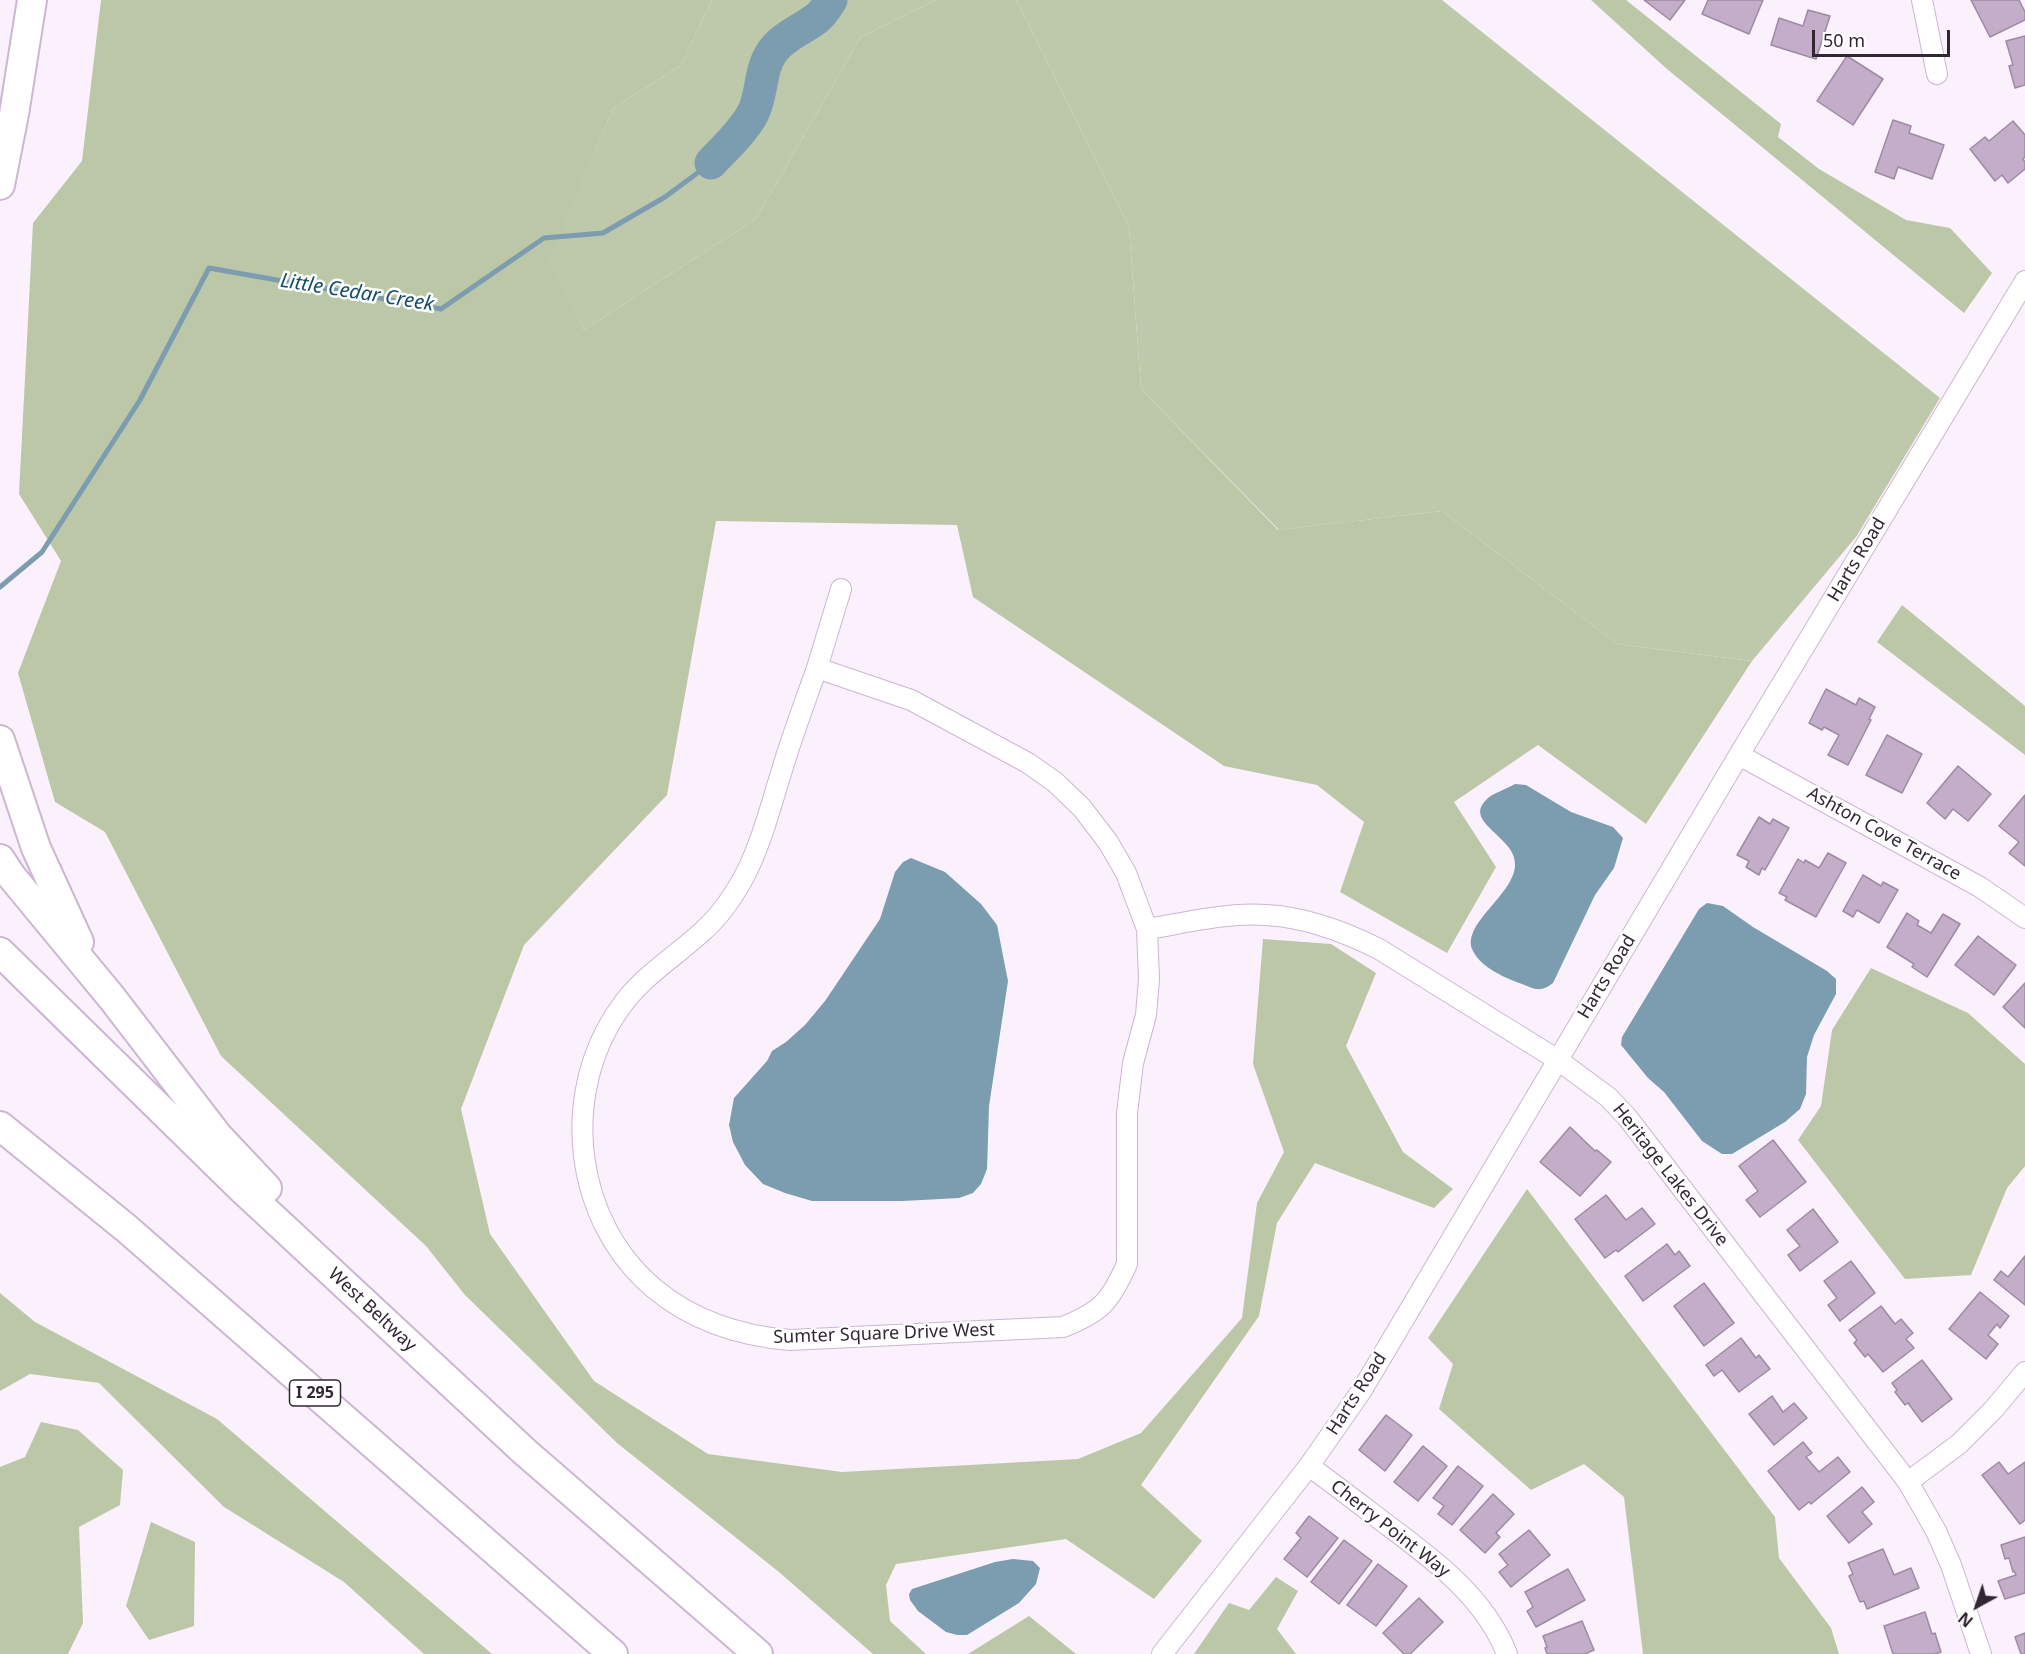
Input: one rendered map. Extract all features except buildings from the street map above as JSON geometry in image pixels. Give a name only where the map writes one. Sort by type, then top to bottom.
[{"type":"highway","points":[[0,185],[32,0]]},
{"type":"highway","points":[[0,138],[14,114]]},
{"type":"highway","points":[[0,740],[36,848],[81,946],[112,998]]},
{"type":"highway","points":[[0,859],[12,878],[112,998],[218,1136],[350,1275],[525,1452]]},
{"type":"highway","name":"West Beltway","points":[[0,952],[241,1188],[525,1452],[758,1654]]},
{"type":"highway","name":"I 295","points":[[4,1131],[126,1228],[613,1654]]},
{"type":"street","points":[[1922,0],[1937,74]]},
{"type":"street","name":"Harts Road","points":[[1162,1654],[1309,1466],[1362,1390],[1739,755],[2025,281]]},
{"type":"street","name":"Sumter Square Drive West","points":[[817,668],[911,700],[1028,763],[1055,782],[1082,808],[1108,842],[1126,873],[1147,929],[1149,979],[1146,1015],[1134,1063],[1127,1113],[1127,1264],[1117,1286],[1104,1305],[1084,1319],[1063,1327],[790,1340],[761,1338],[726,1329],[690,1313],[656,1290],[629,1263],[607,1231],[592,1195],[583,1156],[581,1116],[587,1080],[600,1043],[620,1008],[641,982],[704,930],[726,906],[746,873],[759,843],[841,589]]},
{"type":"street","name":"Ashton Cove Terrace","points":[[1739,755],[1980,887],[2025,918]]},
{"type":"street","name":"Heritage Lakes Drive","points":[[1147,929],[1222,917],[1265,915],[1310,921],[1329,927],[1379,949],[1558,1060],[1608,1097],[1627,1117],[1908,1482],[1944,1548],[1981,1654]]},
{"type":"street","points":[[1908,1482],[1959,1444],[1994,1410],[2025,1372]]},
{"type":"street","name":"Cherry Point Way","points":[[1309,1466],[1447,1572],[1487,1617],[1507,1654]]},
{"type":"green space","points":[[101,0],[712,0],[680,66],[613,108],[548,263],[584,330],[756,219],[861,37],[936,0],[1016,0],[1129,227],[1141,389],[1278,530],[1442,511],[1617,644],[1752,661],[1646,824],[1538,745],[1454,802],[1496,867],[1447,953],[1340,892],[1364,822],[1317,785],[1224,766],[973,597],[957,525],[716,521],[667,795],[524,945],[461,1109],[490,1234],[594,1381],[708,1454],[842,1472],[1078,1459],[1141,1433],[1242,1318],[1257,1203],[1284,1152],[1253,1064],[1263,939],[1331,944],[1376,973],[1346,1046],[1403,1152],[1453,1189],[1434,1208],[1315,1163],[1277,1223],[1259,1316],[1141,1485],[1202,1541],[1154,1599],[1066,1539],[896,1564],[886,1585],[890,1621],[926,1654],[873,1654],[779,1572],[617,1443],[465,1295],[426,1246],[221,1056],[105,832],[55,802],[18,673],[61,561],[19,494],[33,223],[82,161]]},
{"type":"green space","points":[[712,0],[936,0],[861,37],[756,219],[584,330],[547,263],[613,108],[680,66]]},
{"type":"green space","points":[[1016,0],[1442,0],[1940,398],[1856,537],[1752,661],[1617,644],[1442,511],[1279,530],[1141,389],[1129,227]]},
{"type":"green space","points":[[1591,0],[1626,0],[1781,124],[1778,137],[1819,169],[1906,220],[1950,228],[1992,273],[1964,313],[1667,69]]},
{"type":"green space","points":[[1902,605],[2025,706],[2025,755],[1877,642]]},
{"type":"green space","points":[[1871,968],[1968,1013],[2025,1064],[2025,1166],[2007,1188],[1971,1275],[1905,1279],[1798,1140],[1821,1106],[1832,1030]]},
{"type":"green space","points":[[1527,1189],[1775,1517],[1779,1558],[1831,1628],[1839,1654],[1643,1654],[1624,1497],[1584,1464],[1531,1490],[1439,1409],[1453,1364],[1428,1338]]},
{"type":"green space","points":[[0,1293],[35,1322],[217,1419],[492,1654],[424,1654],[344,1582],[224,1507],[99,1383],[30,1374],[0,1391]]},
{"type":"green space","points":[[41,1422],[78,1430],[123,1470],[120,1505],[79,1527],[83,1623],[68,1654],[0,1654],[0,1467],[25,1457]]},
{"type":"green space","points":[[151,1522],[195,1542],[194,1626],[149,1640],[126,1606]]},
{"type":"green space","points":[[1276,1577],[1298,1591],[1277,1629],[1296,1654],[1194,1654],[1229,1603],[1249,1610]]},
{"type":"green space","points":[[1029,1616],[1076,1654],[968,1654]]},
{"type":"water","points":[[1515,784],[1526,785],[1571,812],[1613,827],[1623,838],[1614,868],[1595,895],[1553,983],[1540,989],[1513,981],[1492,970],[1480,961],[1472,949],[1471,939],[1475,929],[1506,888],[1515,866],[1514,856],[1485,823],[1481,816],[1481,808],[1487,799]]},
{"type":"water","points":[[911,858],[945,872],[981,904],[997,925],[1008,981],[989,1106],[987,1169],[981,1184],[973,1193],[959,1198],[903,1201],[812,1201],[763,1184],[745,1165],[733,1142],[729,1125],[734,1098],[767,1061],[772,1051],[805,1025],[825,1001],[880,919],[895,872],[903,862]]},
{"type":"water","points":[[1707,903],[1723,906],[1753,927],[1827,971],[1836,979],[1836,994],[1814,1035],[1807,1057],[1806,1094],[1800,1109],[1785,1122],[1732,1154],[1722,1154],[1702,1141],[1664,1092],[1648,1078],[1621,1045],[1622,1037],[1699,909]]},
{"type":"water","points":[[1013,1559],[1033,1561],[1040,1568],[1036,1584],[1019,1603],[967,1635],[946,1632],[918,1611],[910,1600],[909,1594],[912,1589],[995,1562]]},
{"type":"waterway","name":"Little Cedar Creek","points":[[711,163],[739,133],[753,113],[765,67],[776,46],[819,16],[831,0]]},
{"type":"waterway","name":"Little Cedar Creek","points":[[0,587],[42,552],[140,400],[209,268],[441,309],[544,238],[603,233],[665,197],[711,163]]}]
